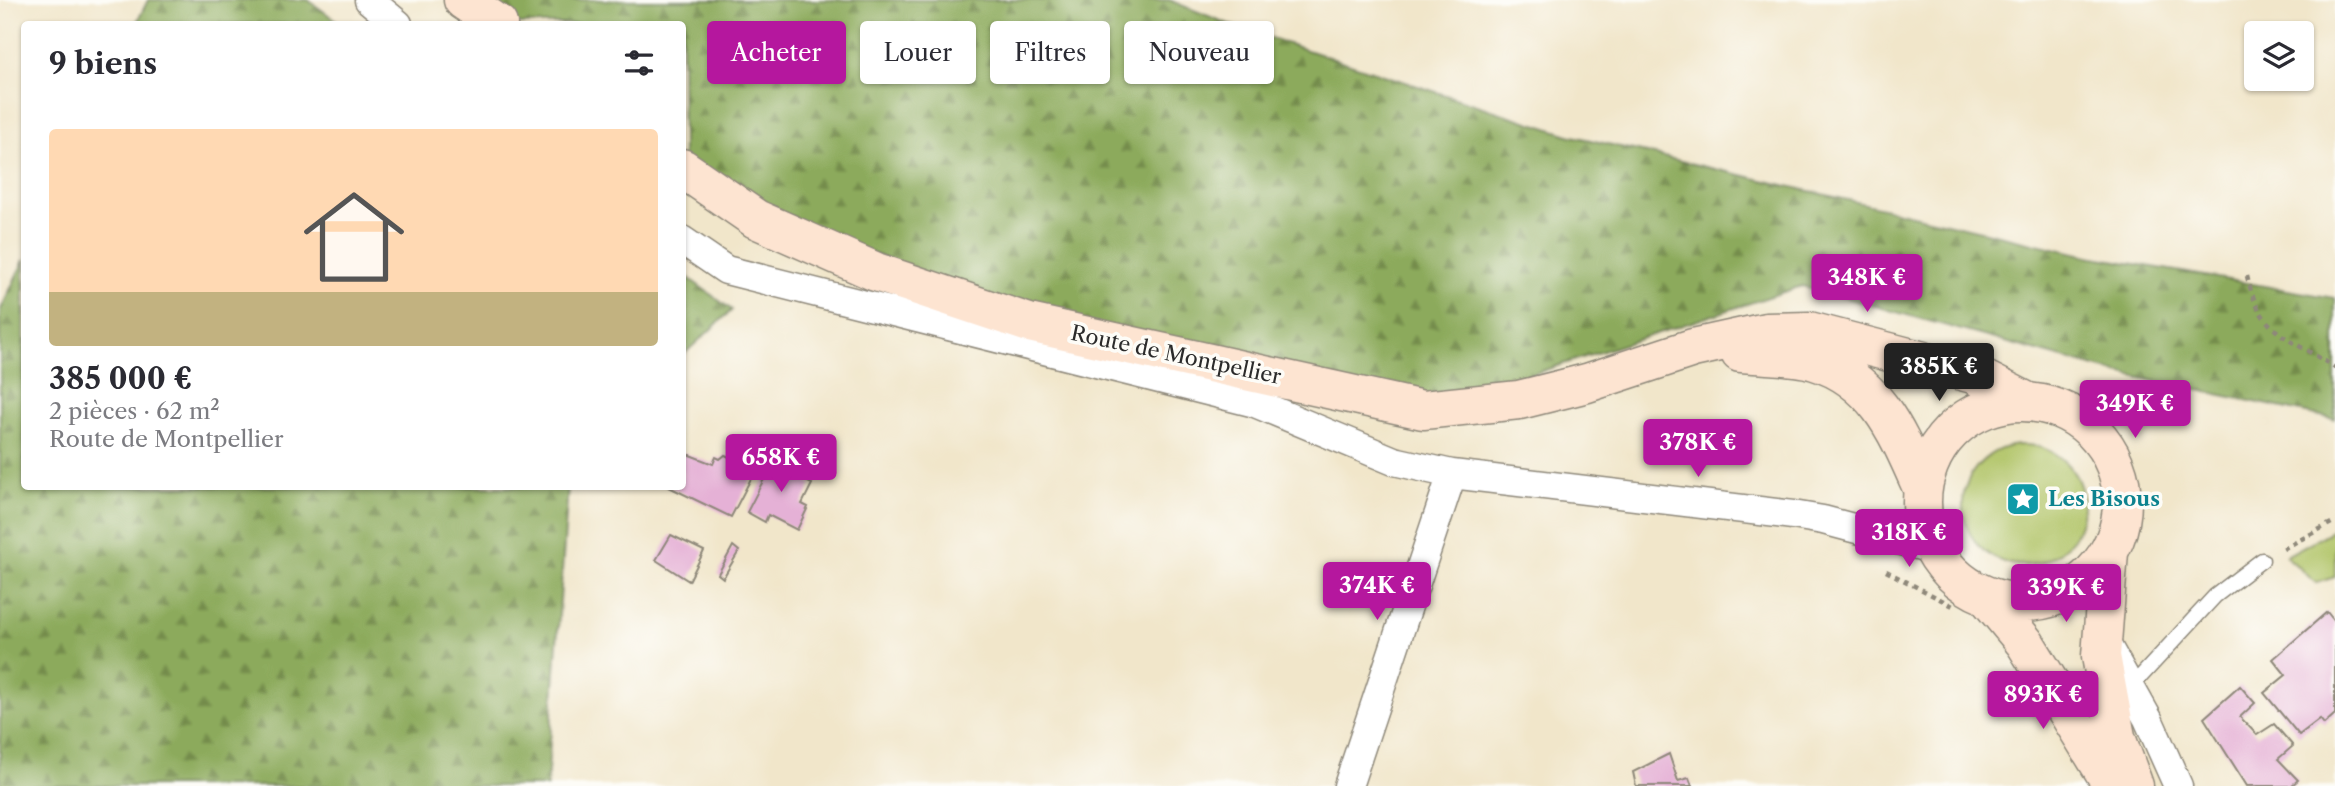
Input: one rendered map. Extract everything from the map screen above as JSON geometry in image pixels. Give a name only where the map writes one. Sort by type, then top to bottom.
[{"type":"main road","points":[[463,0],[494,21]]},
{"type":"main road","name":"Route de Montpellier","points":[[686,171],[756,219],[876,272],[1029,323],[1423,410],[1519,400],[1587,383],[1693,348],[1766,332],[1809,331],[1973,374],[2025,401]]},
{"type":"main road","name":"Route de Montpellier","points":[[1693,348],[1815,361],[1861,385],[1887,415],[1922,488]]},
{"type":"main road","points":[[1975,605],[2043,601],[2069,591],[2092,575],[2109,552],[2120,524],[2122,494],[2110,456],[2100,439],[2078,419],[2051,406],[2025,401],[1997,404],[1979,412],[1947,435],[1931,459],[1922,488],[1921,508],[1932,549],[1975,605],[2025,643],[2113,786]]},
{"type":"main road","points":[[2109,552],[2100,635],[2105,689],[2116,737],[2134,786]]},
{"type":"street","points":[[369,0],[394,21]]},
{"type":"street","points":[[686,243],[726,270],[1255,403],[1394,461],[1452,474],[1793,515],[1823,520],[1932,549]]},
{"type":"street","points":[[1348,786],[1452,474]]},
{"type":"street","points":[[2100,635],[2131,687],[2178,786]]},
{"type":"lane","points":[[2131,687],[2215,596],[2262,560]]},
{"type":"path","points":[[2246,276],[2251,295],[2263,319],[2289,342],[2335,368]]},
{"type":"path","points":[[2262,560],[2335,521]]},
{"type":"path","points":[[1879,568],[1975,605]]},
{"type":"green space","points":[[148,0],[308,0],[337,21],[138,21]]},
{"type":"green space","points":[[463,0],[1169,0],[1221,21],[1124,21],[1124,84],[1274,84],[1274,39],[1569,135],[2088,256],[2335,298],[2335,419],[2117,373],[1802,286],[1423,410],[1029,323],[686,169],[686,21],[494,21]]},
{"type":"green space","points":[[21,266],[21,490],[568,490],[547,786],[0,786],[0,311]]},
{"type":"green space","points":[[686,276],[732,310],[686,352]]},
{"type":"green space","points":[[2023,445],[2046,449],[2066,462],[2079,482],[2083,505],[2079,528],[2066,548],[2046,561],[2023,565],[2000,561],[1980,548],[1967,528],[1963,505],[1967,482],[1980,462],[2000,449]]},
{"type":"green space","points":[[2335,529],[2335,577],[2316,583],[2286,556]]},
{"type":"building","points":[[778,452],[796,461],[790,473],[812,484],[802,504],[808,507],[797,530],[768,515],[765,522],[747,512]]},
{"type":"building","points":[[686,454],[713,464],[716,457],[720,459],[725,455],[756,469],[731,517],[675,490],[686,490]]},
{"type":"building","points":[[671,535],[704,551],[689,581],[656,560]]},
{"type":"building","points":[[733,546],[739,551],[723,578],[718,574]]},
{"type":"building","points":[[2327,612],[2335,622],[2335,714],[2324,724],[2320,719],[2299,735],[2264,693],[2286,675],[2273,659]]},
{"type":"building","points":[[2240,686],[2255,703],[2240,717],[2257,735],[2274,724],[2293,746],[2278,759],[2298,780],[2291,786],[2247,786],[2204,718]]},
{"type":"building","points":[[1669,754],[1678,781],[1689,778],[1692,786],[1636,786],[1633,772]]},
{"type":"place","name":"Les Bisous","points":[[2023,499]]}]
